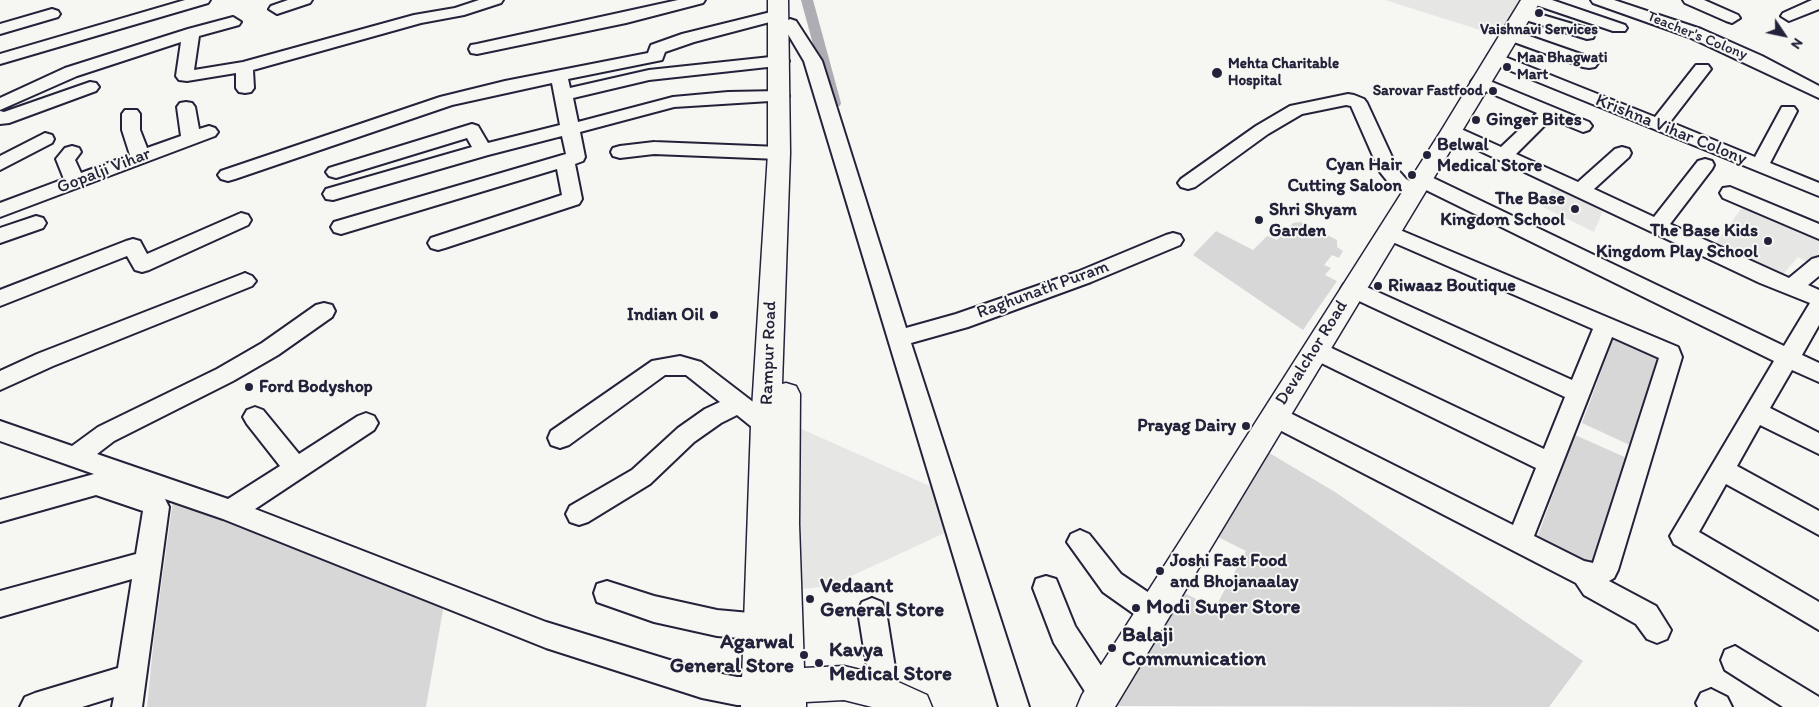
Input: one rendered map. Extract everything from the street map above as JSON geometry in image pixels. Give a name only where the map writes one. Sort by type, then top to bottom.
[{"type":"main road","name":"Rampur Road","points":[[773,698],[761,627],[766,425],[780,152],[780,61],[784,10]]},
{"type":"main road","points":[[784,10],[793,70],[792,153],[783,524],[773,698],[817,683],[844,683],[900,700]]},
{"type":"main road","name":"Devalchor Road","points":[[1098,703],[1524,12]]},
{"type":"street","points":[[0,59],[202,0]]},
{"type":"street","points":[[277,9],[304,0]]},
{"type":"street","points":[[191,33],[186,76],[244,67],[420,18],[458,12],[496,0]]},
{"type":"street","points":[[477,49],[626,18],[697,0]]},
{"type":"street","name":"Teacher's Colony","points":[[1599,0],[1695,32],[1783,73],[1819,93]]},
{"type":"street","points":[[1691,0],[1732,18]]},
{"type":"street","points":[[1790,0],[1812,5]]},
{"type":"street","points":[[1789,16],[1812,5]]},
{"type":"street","points":[[228,175],[446,101],[505,86],[656,56],[658,55],[657,49],[784,10],[813,61],[905,337],[996,657],[1014,707]]},
{"type":"street","points":[[1524,12],[1619,28]]},
{"type":"street","points":[[1524,12],[1587,34]]},
{"type":"street","points":[[1524,12],[1588,63]]},
{"type":"street","points":[[0,29],[52,14]]},
{"type":"street","points":[[0,105],[71,72],[191,33],[233,22]]},
{"type":"street","name":"Krishna Vihar Colony","points":[[1495,58],[1819,190]]},
{"type":"street","points":[[563,95],[649,75],[780,61]]},
{"type":"street","points":[[244,67],[245,88]]},
{"type":"street","points":[[1658,125],[1702,69]]},
{"type":"street","points":[[341,227],[574,158],[576,155],[560,76]]},
{"type":"street","points":[[1480,82],[1583,126]]},
{"type":"street","points":[[0,117],[2,119],[90,87]]},
{"type":"street","points":[[333,194],[483,150],[673,102],[728,97],[780,96]]},
{"type":"street","points":[[1188,184],[1262,130],[1296,110],[1348,99],[1358,103],[1390,172],[1399,183],[1418,186],[1819,373]]},
{"type":"street","points":[[186,107],[191,139]]},
{"type":"street","points":[[1504,156],[1548,112]]},
{"type":"street","points":[[1759,166],[1788,112]]},
{"type":"street","points":[[131,114],[131,130],[141,158]]},
{"type":"street","points":[[336,172],[472,130],[483,150]]},
{"type":"street","points":[[1452,131],[1791,288],[1819,298]]},
{"type":"street","name":"Gopalji Vihar","points":[[0,210],[209,132]]},
{"type":"street","points":[[0,164],[45,139]]},
{"type":"street","points":[[620,152],[654,148],[780,152]]},
{"type":"street","points":[[72,152],[65,159],[76,183]]},
{"type":"street","points":[[1580,191],[1622,152]]},
{"type":"street","points":[[438,243],[572,199],[565,161]]},
{"type":"street","points":[[1658,226],[1705,165]]},
{"type":"street","points":[[1730,193],[1819,232]]},
{"type":"street","points":[[0,298],[133,246],[142,265],[241,220]]},
{"type":"street","points":[[0,236],[36,223]]},
{"type":"street","points":[[1274,416],[1586,574],[1594,575],[1605,570],[1671,357],[1670,353],[1663,348],[1388,232]]},
{"type":"street","name":"Raghunath Puram","points":[[905,337],[960,321],[1075,280],[1173,240]]},
{"type":"street","points":[[1791,288],[1819,264]]},
{"type":"street","points":[[0,381],[45,360],[245,282]]},
{"type":"street","points":[[1352,289],[1579,393]]},
{"type":"street","points":[[1819,307],[1721,469],[1683,536],[1819,617]]},
{"type":"street","points":[[75,457],[106,434],[225,375],[270,349],[324,311]]},
{"type":"street","points":[[1519,541],[1606,324]]},
{"type":"street","points":[[1315,350],[1550,463]]},
{"type":"street","points":[[560,438],[660,367],[680,365],[693,368],[766,425]]},
{"type":"street","points":[[579,514],[640,477],[686,435],[712,416],[739,404]]},
{"type":"street","points":[[1755,412],[1819,444]]},
{"type":"street","points":[[255,417],[296,468]]},
{"type":"street","points":[[231,511],[366,423]]},
{"type":"street","points":[[0,431],[231,511],[546,635],[702,684],[773,698]]},
{"type":"street","points":[[1721,469],[1819,524]]},
{"type":"street","points":[[0,510],[96,484],[152,502],[156,507],[127,707]]},
{"type":"street","points":[[1080,542],[1112,583],[1154,612]]},
{"type":"street","points":[[0,604],[148,563]]},
{"type":"street","points":[[1586,574],[1588,581],[1593,586],[1646,615],[1657,630]]},
{"type":"street","points":[[1046,588],[1064,634],[1098,703]]},
{"type":"street","points":[[607,593],[654,609],[716,623],[761,627]]},
{"type":"street","points":[[872,611],[900,700]]},
{"type":"street","points":[[1736,660],[1809,707]]},
{"type":"street","points":[[35,707],[132,678]]},
{"type":"shaded area","points":[[1385,0],[1522,0],[1499,36]]},
{"type":"shaded area","name":"The Base Kingdom School","points":[[1555,183],[1605,206],[1594,232],[1543,207]]},
{"type":"shaded area","name":"The Base Kids Kingdom Play School","points":[[1745,204],[1819,235],[1819,257],[1810,264],[1798,257],[1780,278],[1713,246]]},
{"type":"shaded area","points":[[1301,222],[1337,240],[1337,247],[1343,251],[1339,258],[1332,255],[1324,265],[1331,268],[1325,275],[1337,281],[1303,330],[1193,255],[1216,231],[1253,250],[1267,236],[1277,240],[1293,223]]},
{"type":"shaded area","points":[[1614,337],[1660,357],[1632,446],[1582,423]]},
{"type":"shaded area","points":[[797,427],[941,491],[951,530],[830,586],[801,589]]},
{"type":"shaded area","points":[[1575,435],[1629,459],[1594,565],[1588,565],[1537,538]]},
{"type":"shaded area","points":[[1266,451],[1335,492],[1583,661],[1549,707],[1113,706],[1184,593],[1215,608],[1246,551],[1218,537]]},
{"type":"shaded area","points":[[173,500],[444,604],[426,707],[147,707],[154,638]]},
{"type":"waterway","points":[[807,0],[835,103]]},
{"type":"place","name":"Vaishnavi Services","points":[[1539,13]]},
{"type":"place","name":"Maa Bhagwati Mart","points":[[1507,67]]},
{"type":"place","name":"Mehta Charitable Hospital","points":[[1217,73]]},
{"type":"place","name":"Sarovar Fastfood","points":[[1493,91]]},
{"type":"place","name":"Ginger Bites","points":[[1476,120]]},
{"type":"place","name":"Belwal Medical Store","points":[[1427,155]]},
{"type":"place","name":"Cyan Hair Cutting Saloon","points":[[1412,175]]},
{"type":"place","name":"The Base Kingdom School","points":[[1575,209]]},
{"type":"place","name":"Shri Shyam Garden","points":[[1259,220]]},
{"type":"place","name":"The Base Kids Kingdom Play School","points":[[1768,241]]},
{"type":"place","name":"Riwaaz Boutique","points":[[1378,286]]},
{"type":"place","name":"Indian Oil","points":[[714,315]]},
{"type":"place","name":"Ford Bodyshop","points":[[249,387]]},
{"type":"place","name":"Prayag Dairy","points":[[1246,426]]},
{"type":"place","name":"Joshi Fast Food and Bhojanaalay","points":[[1160,571]]},
{"type":"place","name":"Vedaant General Store","points":[[810,599]]},
{"type":"place","name":"Modi Super Store","points":[[1136,608]]},
{"type":"place","name":"Balaji Communication","points":[[1112,648]]},
{"type":"place","name":"Agarwal General Store","points":[[804,655]]},
{"type":"place","name":"Kavya Medical Store","points":[[819,663]]}]
